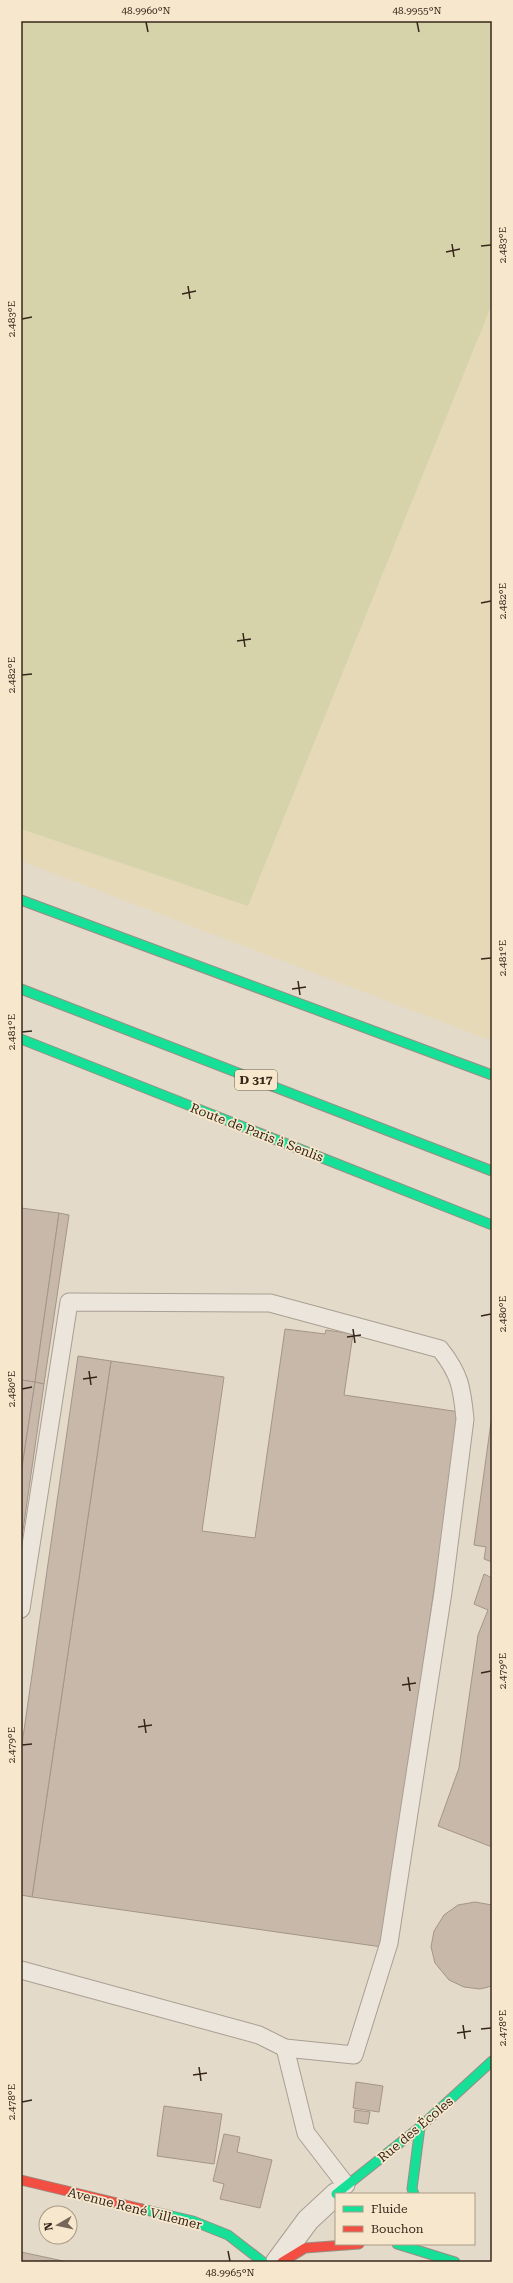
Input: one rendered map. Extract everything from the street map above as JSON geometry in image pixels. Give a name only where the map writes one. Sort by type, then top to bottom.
[{"type":"street","points":[[21,900],[492,1075]]},
{"type":"street","name":"D 317","points":[[21,989],[492,1171]]},
{"type":"street","name":"Route de Paris à Senlis","points":[[21,1039],[492,1225]]},
{"type":"street","name":"Rue des Écoles","points":[[344,2191],[420,2127],[492,2061]]},
{"type":"street","points":[[414,2193],[412,2189],[420,2127]]},
{"type":"street","name":"Avenue René Villemer","points":[[21,2180],[194,2221],[228,2235],[263,2262]]},
{"type":"street","name":"Rue des Écoles","points":[[277,2262],[308,2220],[335,2198]]},
{"type":"street","points":[[282,2262],[304,2248],[344,2245]]},
{"type":"street","points":[[400,2245],[452,2260]]},
{"type":"street","points":[[441,2249],[452,2260]]},
{"type":"lane","points":[[21,1609],[69,1302],[270,1303],[440,1349],[454,1367],[463,1392],[465,1419],[443,1592],[389,1943],[354,2055],[285,2048],[259,2035],[21,1970]]},
{"type":"lane","points":[[285,2048],[306,2133],[344,2191]]},
{"type":"shaded area","points":[[21,21],[492,21],[492,1041],[21,861]]},
{"type":"shaded area","points":[[21,21],[492,21],[492,304],[248,906],[21,829]]},
{"type":"building","points":[[21,1208],[59,1213],[35,1382],[21,1380]]},
{"type":"building","points":[[59,1213],[69,1215],[44,1384],[35,1382]]},
{"type":"building","points":[[285,1329],[325,1334],[326,1330],[353,1334],[344,1395],[460,1412],[382,1947],[32,1897],[111,1361],[224,1377],[202,1531],[255,1538]]},
{"type":"building","points":[[78,1356],[111,1361],[32,1897],[21,1895],[21,1751]]},
{"type":"building","points":[[21,1380],[35,1382],[21,1474]]},
{"type":"building","points":[[35,1382],[44,1384],[22,1537],[21,1474]]},
{"type":"building","points":[[492,1415],[492,1562],[484,1559],[486,1547],[474,1545]]},
{"type":"building","points":[[484,1574],[492,1578],[492,1847],[438,1826],[459,1768],[478,1635],[488,1610],[474,1604]]},
{"type":"building","points":[[475,1902],[492,1905],[492,1986],[480,1989],[464,1987],[449,1980],[435,1963],[431,1947],[434,1931],[444,1915],[458,1905]]},
{"type":"building","points":[[356,2082],[383,2086],[379,2112],[353,2108]]},
{"type":"building","points":[[164,2106],[222,2114],[214,2164],[157,2156]]},
{"type":"building","points":[[355,2110],[370,2112],[368,2124],[354,2122]]},
{"type":"building","points":[[224,2134],[240,2137],[237,2152],[272,2160],[260,2208],[220,2199],[224,2184],[213,2181]]},
{"type":"building","points":[[21,2252],[68,2262],[21,2262]]},
{"type":"traffic: fast","points":[[21,900],[492,1075]]},
{"type":"traffic: fast","points":[[21,989],[492,1171]]},
{"type":"traffic: fast","points":[[21,1039],[492,1225]]},
{"type":"traffic: fast","points":[[337,2193],[420,2127],[492,2061]]},
{"type":"traffic: fast","points":[[414,2193],[412,2189],[420,2127]]},
{"type":"traffic: fast","points":[[142,2209],[193,2221],[228,2235],[263,2262]]},
{"type":"traffic: fast","points":[[400,2245],[455,2262]]},
{"type":"traffic: jam","points":[[21,2180],[142,2209]]},
{"type":"traffic: jam","points":[[282,2262],[305,2248],[346,2245]]}]
